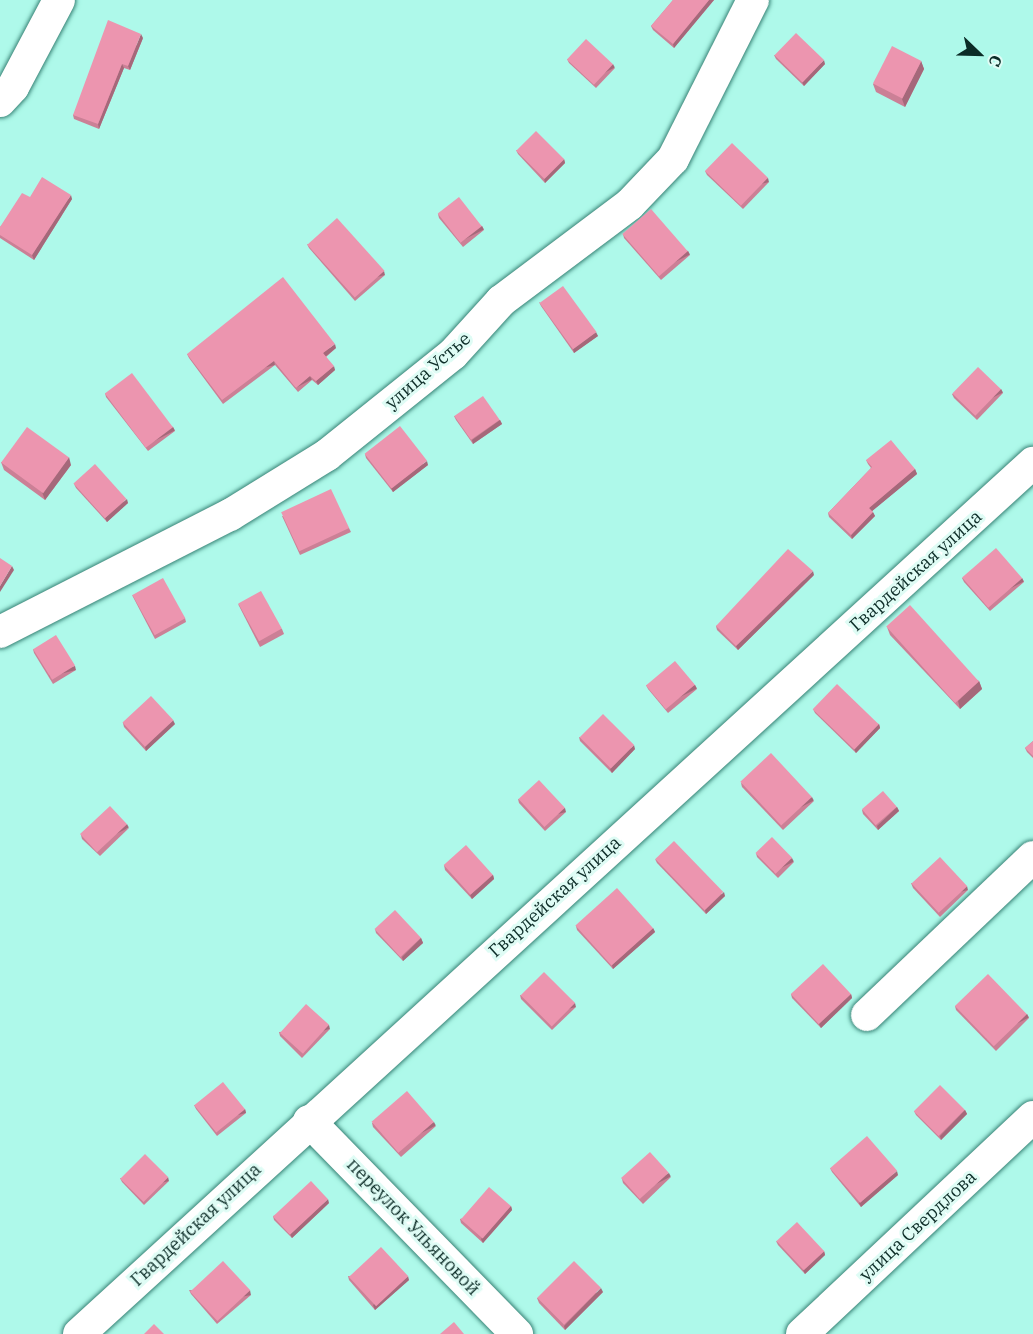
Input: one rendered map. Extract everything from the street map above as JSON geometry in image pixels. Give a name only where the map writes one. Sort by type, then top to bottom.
[{"type":"street","points":[[0,101],[14,87],[59,0]]},
{"type":"street","name":"улица Устье","points":[[0,632],[230,515],[327,455],[453,354],[501,301],[630,204],[673,159],[753,0]]},
{"type":"street","name":"Гвардейская улица","points":[[79,1334],[309,1121],[1033,463]]},
{"type":"street","points":[[867,1015],[1033,857]]},
{"type":"street","name":"улица Свердлова","points":[[802,1334],[1033,1117]]},
{"type":"street","name":"переулок Ульяновой","points":[[309,1121],[517,1334]]},
{"type":"building","points":[[673,0],[709,0],[673,44],[651,26]]},
{"type":"building","points":[[108,20],[141,34],[128,66],[122,64],[98,124],[73,115]]},
{"type":"building","points":[[796,33],[824,60],[803,82],[774,55]]},
{"type":"building","points":[[586,39],[613,64],[594,85],[567,59]]},
{"type":"building","points":[[892,46],[921,61],[902,98],[873,83]]},
{"type":"building","points":[[536,131],[564,159],[544,179],[516,151]]},
{"type":"building","points":[[732,143],[768,178],[741,206],[705,171]]},
{"type":"building","points":[[42,177],[71,195],[32,255],[0,235],[0,227],[22,193],[30,197]]},
{"type":"building","points":[[459,197],[482,226],[461,243],[438,214]]},
{"type":"building","points":[[651,209],[688,251],[659,276],[622,234]]},
{"type":"building","points":[[337,218],[385,271],[355,298],[307,245]]},
{"type":"building","points":[[283,277],[335,344],[323,353],[334,366],[316,381],[310,376],[296,388],[274,361],[222,400],[187,354]]},
{"type":"building","points":[[563,286],[597,332],[573,349],[540,303]]},
{"type":"building","points":[[978,367],[1001,389],[975,416],[952,394]]},
{"type":"building","points":[[132,373],[173,427],[146,448],[105,393]]},
{"type":"building","points":[[483,396],[500,420],[471,440],[454,416]]},
{"type":"building","points":[[400,426],[427,461],[392,488],[365,454]]},
{"type":"building","points":[[27,427],[69,458],[43,493],[1,463]]},
{"type":"building","points":[[891,440],[915,469],[869,508],[873,512],[851,535],[828,513],[872,467],[866,460]]},
{"type":"building","points":[[95,464],[126,499],[105,518],[73,483]]},
{"type":"building","points":[[331,489],[349,528],[299,551],[281,512]]},
{"type":"building","points":[[996,548],[1022,578],[988,608],[962,578]]},
{"type":"building","points":[[788,549],[813,571],[736,646],[716,626]]},
{"type":"building","points":[[0,558],[12,566],[0,586]]},
{"type":"building","points":[[163,578],[185,618],[155,635],[132,595]]},
{"type":"building","points":[[261,591],[282,629],[259,641],[238,604]]},
{"type":"building","points":[[910,605],[979,682],[955,703],[886,626]]},
{"type":"building","points":[[56,635],[75,666],[52,680],[33,649]]},
{"type":"building","points":[[675,661],[695,685],[666,709],[646,685]]},
{"type":"building","points":[[837,684],[879,724],[854,749],[813,709]]},
{"type":"building","points":[[151,696],[174,720],[145,747],[122,723]]},
{"type":"building","points":[[603,714],[634,745],[611,768],[580,737]]},
{"type":"building","points":[[1033,741],[1033,756],[1025,748]]},
{"type":"building","points":[[771,753],[812,797],[781,826],[740,782]]},
{"type":"building","points":[[539,780],[565,808],[544,827],[519,799]]},
{"type":"building","points":[[883,791],[897,807],[876,825],[862,809]]},
{"type":"building","points":[[110,806],[127,824],[97,852],[80,834]]},
{"type":"building","points":[[772,837],[792,858],[776,874],[755,853]]},
{"type":"building","points":[[674,841],[723,892],[705,910],[655,859]]},
{"type":"building","points":[[466,845],[493,875],[470,895],[444,865]]},
{"type":"building","points":[[940,857],[967,886],[939,913],[911,884]]},
{"type":"building","points":[[617,888],[653,928],[612,966],[575,925]]},
{"type":"building","points":[[395,910],[421,938],[400,957],[375,929]]},
{"type":"building","points":[[823,964],[851,994],[819,1024],[791,994]]},
{"type":"building","points":[[544,972],[575,1003],[552,1026],[521,995]]},
{"type":"building","points":[[988,974],[1027,1014],[994,1046],[955,1006]]},
{"type":"building","points":[[306,1004],[329,1025],[303,1054],[280,1033]]},
{"type":"building","points":[[223,1082],[245,1109],[216,1132],[194,1105]]},
{"type":"building","points":[[940,1085],[965,1110],[939,1136],[914,1111]]},
{"type":"building","points":[[407,1091],[434,1122],[398,1153],[372,1122]]},
{"type":"building","points":[[867,1136],[897,1171],[860,1203],[830,1168]]},
{"type":"building","points":[[650,1152],[669,1173],[640,1199],[621,1178]]},
{"type":"building","points":[[145,1154],[168,1177],[144,1202],[120,1179]]},
{"type":"building","points":[[311,1181],[328,1199],[290,1235],[273,1216]]},
{"type":"building","points":[[489,1187],[511,1206],[483,1238],[461,1219]]},
{"type":"building","points":[[797,1222],[824,1251],[804,1270],[777,1241]]},
{"type":"building","points":[[381,1247],[408,1276],[376,1306],[349,1277]]},
{"type":"building","points":[[223,1261],[250,1290],[217,1321],[190,1292]]},
{"type":"building","points":[[574,1261],[601,1288],[564,1325],[537,1298]]},
{"type":"building","points":[[454,1322],[464,1334],[440,1334]]},
{"type":"building","points":[[154,1324],[164,1334],[144,1334]]}]
